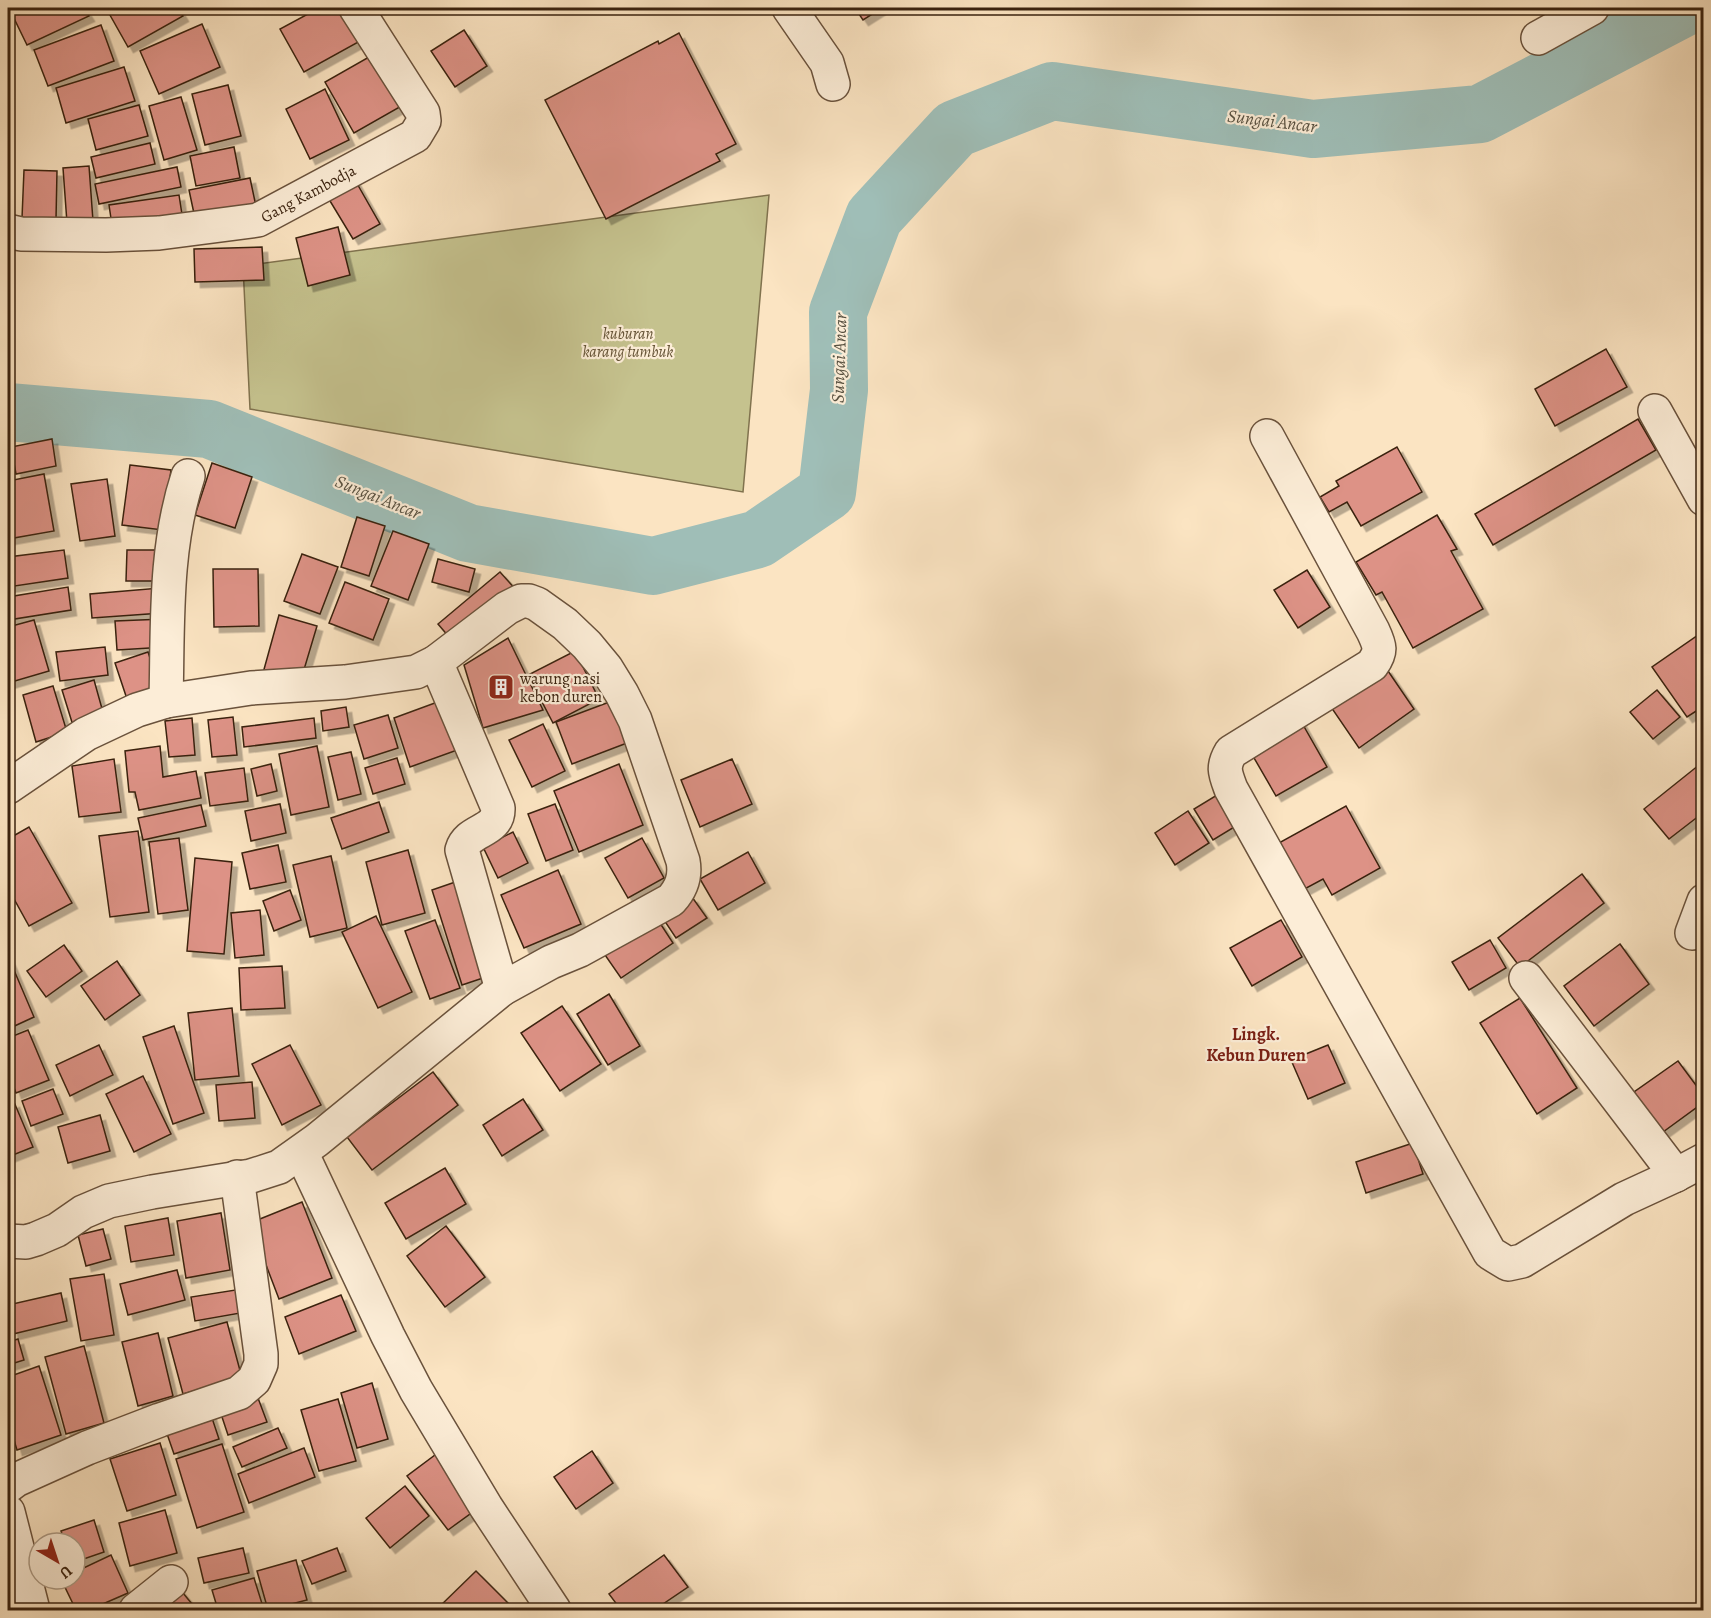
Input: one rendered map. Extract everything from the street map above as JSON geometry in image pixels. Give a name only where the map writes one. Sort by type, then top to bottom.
[{"type":"street","name":"Gang Kambodja","points":[[8,231],[21,234],[106,236],[159,233],[258,220],[415,136],[424,122],[423,113],[356,8]]},
{"type":"street","points":[[789,8],[827,63],[832,84]]},
{"type":"street","points":[[1538,38],[1592,8]]},
{"type":"street","points":[[1655,411],[1704,499]]},
{"type":"street","points":[[1267,436],[1379,645],[1378,656],[1372,665],[1231,752],[1225,761],[1225,771],[1237,800],[1490,1254],[1508,1264],[1522,1261],[1624,1199],[1690,1168],[1526,978]]},
{"type":"street","points":[[166,701],[169,578],[175,522],[188,477]]},
{"type":"street","points":[[8,787],[86,734],[137,710],[166,701],[251,688],[345,682],[416,672],[436,662],[493,618],[521,601],[537,604],[565,624],[606,668],[631,711],[683,861],[684,875],[680,889],[671,900],[580,950],[551,962],[502,988],[317,1140],[279,1167],[251,1176],[109,1201],[83,1212],[57,1230],[36,1239],[26,1242],[8,1241]]},
{"type":"street","points":[[436,662],[498,808],[496,822],[467,840],[462,852],[502,988]]},
{"type":"street","points":[[1692,933],[1704,901]]},
{"type":"street","points":[[301,1152],[416,1390],[486,1507],[554,1611]]},
{"type":"street","points":[[8,1486],[16,1480],[87,1448],[239,1393],[254,1380],[261,1364],[261,1354],[237,1178]]},
{"type":"street","points":[[8,1512],[33,1611]]},
{"type":"street","points":[[136,1611],[171,1582]]},
{"type":"green space","name":"kuburan karang tumbuk","points":[[769,195],[743,492],[250,409],[243,266]]},
{"type":"building","points":[[9,8],[84,8],[89,16],[27,45]]},
{"type":"building","points":[[106,8],[178,8],[183,16],[128,47]]},
{"type":"building","points":[[319,8],[345,8],[362,40],[304,72],[280,29]]},
{"type":"building","points":[[855,8],[882,8],[863,20]]},
{"type":"building","points":[[202,24],[220,67],[159,94],[140,51]]},
{"type":"building","points":[[101,25],[114,61],[48,86],[34,50]]},
{"type":"building","points":[[464,30],[487,66],[455,87],[431,51]]},
{"type":"building","points":[[679,33],[736,144],[716,154],[720,161],[606,219],[545,100],[658,41],[659,44]]},
{"type":"building","points":[[376,53],[405,104],[354,133],[325,82]]},
{"type":"building","points":[[124,67],[135,101],[66,123],[56,88]]},
{"type":"building","points":[[228,85],[241,136],[205,145],[192,94]]},
{"type":"building","points":[[325,89],[349,140],[310,159],[286,109]]},
{"type":"building","points":[[181,97],[197,150],[164,160],[149,106]]},
{"type":"building","points":[[139,105],[148,136],[96,150],[88,119]]},
{"type":"building","points":[[150,143],[155,164],[96,178],[91,157]]},
{"type":"building","points":[[234,147],[240,178],[196,186],[190,156]]},
{"type":"building","points":[[89,166],[93,221],[67,223],[63,168]]},
{"type":"building","points":[[177,167],[181,187],[99,204],[95,184]]},
{"type":"building","points":[[24,170],[57,171],[56,219],[22,218]]},
{"type":"building","points":[[250,178],[257,211],[196,223],[189,190]]},
{"type":"building","points":[[355,180],[380,224],[353,239],[327,196]]},
{"type":"building","points":[[179,195],[183,221],[113,232],[109,205]]},
{"type":"building","points":[[338,227],[350,275],[308,286],[296,238]]},
{"type":"building","points":[[262,247],[264,280],[195,282],[194,249]]},
{"type":"building","points":[[1606,349],[1627,387],[1555,426],[1535,389]]},
{"type":"building","points":[[1638,419],[1656,450],[1493,545],[1475,514]]},
{"type":"building","points":[[52,439],[56,466],[16,474],[11,447]]},
{"type":"building","points":[[1397,447],[1422,492],[1361,526],[1347,502],[1329,512],[1320,497],[1339,486],[1336,481]]},
{"type":"building","points":[[212,463],[252,477],[235,528],[195,515]]},
{"type":"building","points":[[130,465],[171,470],[163,530],[122,525]]},
{"type":"building","points":[[44,474],[54,531],[8,539],[8,481]]},
{"type":"building","points":[[107,479],[115,536],[80,541],[71,484]]},
{"type":"building","points":[[1437,515],[1457,549],[1451,551],[1483,609],[1413,648],[1382,592],[1376,595],[1356,562]]},
{"type":"building","points":[[357,517],[385,526],[369,576],[341,567]]},
{"type":"building","points":[[393,531],[429,544],[408,600],[371,586]]},
{"type":"building","points":[[64,550],[68,578],[8,587],[8,557]]},
{"type":"building","points":[[127,550],[166,550],[165,581],[126,581]]},
{"type":"building","points":[[302,554],[338,567],[320,614],[284,601]]},
{"type":"building","points":[[438,559],[475,569],[469,592],[432,582]]},
{"type":"building","points":[[213,569],[258,569],[259,626],[214,627]]},
{"type":"building","points":[[1307,570],[1330,607],[1298,628],[1274,590]]},
{"type":"building","points":[[500,572],[517,591],[455,644],[438,624]]},
{"type":"building","points":[[345,582],[389,599],[373,640],[329,623]]},
{"type":"building","points":[[68,587],[71,610],[8,620],[8,597]]},
{"type":"building","points":[[160,588],[162,613],[92,618],[90,594]]},
{"type":"building","points":[[279,615],[317,626],[300,683],[263,673]]},
{"type":"building","points":[[164,619],[166,647],[117,650],[115,621]]},
{"type":"building","points":[[34,620],[49,671],[8,683],[8,627]]},
{"type":"building","points":[[1704,631],[1704,706],[1687,717],[1652,667]]},
{"type":"building","name":"warung nasi kebon duren","points":[[508,638],[543,710],[483,728],[464,665]]},
{"type":"building","points":[[105,647],[108,675],[60,681],[56,652]]},
{"type":"building","points":[[575,651],[599,699],[553,723],[528,675]]},
{"type":"building","points":[[148,652],[160,688],[127,699],[115,663]]},
{"type":"building","points":[[1386,668],[1414,709],[1359,748],[1331,707]]},
{"type":"building","points":[[94,680],[106,723],[75,732],[62,690]]},
{"type":"building","points":[[53,686],[67,732],[36,742],[23,695]]},
{"type":"building","points":[[1657,690],[1680,717],[1653,739],[1630,712]]},
{"type":"building","points":[[443,700],[460,749],[410,767],[394,718]]},
{"type":"building","points":[[612,701],[627,743],[572,764],[556,722]]},
{"type":"building","points":[[346,707],[349,727],[323,731],[321,711]]},
{"type":"building","points":[[388,715],[398,748],[364,759],[354,725]]},
{"type":"building","points":[[1298,716],[1327,767],[1276,796],[1246,744]]},
{"type":"building","points":[[233,717],[237,755],[212,757],[208,720]]},
{"type":"building","points":[[192,718],[195,755],[169,757],[165,721]]},
{"type":"building","points":[[314,718],[316,738],[244,747],[242,727]]},
{"type":"building","points":[[543,724],[565,771],[532,787],[509,740]]},
{"type":"building","points":[[160,746],[163,777],[196,771],[201,798],[139,810],[135,792],[129,792],[125,751]]},
{"type":"building","points":[[317,746],[329,807],[291,815],[279,754]]},
{"type":"building","points":[[351,752],[361,794],[338,800],[328,757]]},
{"type":"building","points":[[397,758],[405,784],[373,794],[365,768]]},
{"type":"building","points":[[114,759],[121,812],[79,817],[72,766]]},
{"type":"building","points":[[732,759],[752,804],[700,827],[681,780]]},
{"type":"building","points":[[1704,761],[1704,812],[1669,839],[1644,809]]},
{"type":"building","points":[[271,764],[277,791],[257,796],[251,769]]},
{"type":"building","points":[[619,764],[643,825],[579,852],[554,791]]},
{"type":"building","points":[[244,768],[248,801],[210,806],[205,773]]},
{"type":"building","points":[[1217,795],[1236,826],[1213,840],[1194,809]]},
{"type":"building","points":[[379,802],[389,832],[342,849],[331,818]]},
{"type":"building","points":[[280,804],[286,833],[251,841],[245,811]]},
{"type":"building","points":[[555,804],[573,850],[546,861],[528,814]]},
{"type":"building","points":[[201,805],[206,826],[143,840],[138,818]]},
{"type":"building","points":[[1346,806],[1380,868],[1332,895],[1323,879],[1299,892],[1277,844]]},
{"type":"building","points":[[1188,811],[1209,843],[1175,865],[1155,833]]},
{"type":"building","points":[[29,827],[72,903],[29,926],[8,888],[8,839]]},
{"type":"building","points":[[138,831],[149,912],[110,917],[99,836]]},
{"type":"building","points":[[513,832],[528,863],[498,878],[483,847]]},
{"type":"building","points":[[179,838],[188,910],[158,914],[149,842]]},
{"type":"building","points":[[642,838],[664,878],[628,898],[605,858]]},
{"type":"building","points":[[278,845],[286,882],[250,889],[242,853]]},
{"type":"building","points":[[408,850],[425,913],[382,925],[366,862]]},
{"type":"building","points":[[748,852],[765,883],[718,910],[700,879]]},
{"type":"building","points":[[331,856],[347,928],[310,937],[293,865]]},
{"type":"building","points":[[195,858],[232,862],[224,954],[187,951]]},
{"type":"building","points":[[558,870],[581,924],[524,948],[501,895]]},
{"type":"building","points":[[1582,874],[1604,903],[1520,967],[1498,938]]},
{"type":"building","points":[[464,879],[495,974],[462,985],[432,890]]},
{"type":"building","points":[[290,890],[301,920],[274,931],[263,901]]},
{"type":"building","points":[[692,897],[707,918],[676,938],[662,917]]},
{"type":"building","points":[[260,910],[264,955],[235,958],[231,913]]},
{"type":"building","points":[[376,916],[412,992],[378,1008],[342,932]]},
{"type":"building","points":[[435,920],[460,988],[430,999],[405,931]]},
{"type":"building","points":[[658,920],[673,943],[621,978],[605,955]]},
{"type":"building","points":[[1281,920],[1302,957],[1252,986],[1230,948]]},
{"type":"building","points":[[1490,940],[1506,968],[1469,990],[1452,962]]},
{"type":"building","points":[[1620,944],[1649,984],[1594,1026],[1564,986]]},
{"type":"building","points":[[64,945],[82,971],[46,997],[27,971]]},
{"type":"building","points":[[8,956],[34,1017],[8,1029]]},
{"type":"building","points":[[117,961],[140,995],[105,1020],[81,986]]},
{"type":"building","points":[[282,966],[285,1008],[241,1010],[239,968]]},
{"type":"building","points":[[609,994],[640,1046],[608,1065],[577,1014]]},
{"type":"building","points":[[1520,998],[1577,1088],[1537,1114],[1480,1023]]},
{"type":"building","points":[[562,1006],[601,1064],[560,1091],[521,1033]]},
{"type":"building","points":[[232,1008],[239,1076],[195,1080],[188,1013]]},
{"type":"building","points":[[174,1026],[204,1113],[173,1124],[143,1037]]},
{"type":"building","points":[[28,1030],[49,1080],[16,1093],[8,1071],[8,1038]]},
{"type":"building","points":[[99,1045],[113,1075],[70,1096],[56,1065]]},
{"type":"building","points":[[290,1045],[321,1105],[282,1125],[252,1064]]},
{"type":"building","points":[[1328,1045],[1345,1083],[1308,1099],[1291,1060]]},
{"type":"building","points":[[1678,1061],[1704,1096],[1704,1102],[1663,1132],[1634,1092]]},
{"type":"building","points":[[433,1072],[458,1105],[372,1170],[347,1137]]},
{"type":"building","points":[[143,1076],[171,1134],[134,1152],[106,1094]]},
{"type":"building","points":[[252,1082],[255,1118],[219,1121],[216,1085]]},
{"type":"building","points":[[53,1089],[63,1114],[31,1126],[22,1101]]},
{"type":"building","points":[[523,1099],[543,1130],[502,1156],[483,1125]]},
{"type":"building","points":[[14,1102],[33,1147],[8,1157],[8,1105]]},
{"type":"building","points":[[100,1115],[110,1151],[68,1163],[58,1127]]},
{"type":"building","points":[[1413,1143],[1423,1174],[1366,1193],[1356,1162]]},
{"type":"building","points":[[445,1168],[466,1204],[406,1239],[385,1203]]},
{"type":"building","points":[[302,1202],[332,1278],[279,1299],[250,1223]]},
{"type":"building","points":[[221,1213],[230,1270],[186,1278],[177,1221]]},
{"type":"building","points":[[168,1218],[174,1255],[131,1262],[125,1226]]},
{"type":"building","points":[[446,1226],[485,1277],[445,1307],[407,1256]]},
{"type":"building","points":[[103,1229],[111,1259],[86,1266],[78,1235]]},
{"type":"building","points":[[177,1270],[185,1300],[128,1315],[120,1284]]},
{"type":"building","points":[[104,1274],[114,1335],[81,1341],[70,1279]]},
{"type":"building","points":[[248,1288],[252,1311],[195,1321],[191,1297]]},
{"type":"building","points":[[61,1293],[67,1321],[13,1334],[8,1305]]},
{"type":"building","points":[[341,1295],[356,1331],[299,1354],[285,1317]]},
{"type":"building","points":[[227,1322],[242,1378],[183,1394],[168,1338]]},
{"type":"building","points":[[158,1333],[173,1396],[138,1406],[122,1342]]},
{"type":"building","points":[[18,1339],[24,1360],[8,1365],[8,1342]]},
{"type":"building","points":[[84,1346],[104,1423],[66,1434],[45,1357]]},
{"type":"building","points":[[39,1366],[61,1435],[17,1450],[8,1420],[8,1377]]},
{"type":"building","points":[[372,1383],[388,1439],[357,1448],[341,1393]]},
{"type":"building","points":[[258,1398],[267,1422],[228,1435],[220,1411]]},
{"type":"building","points":[[338,1399],[356,1461],[319,1471],[301,1410]]},
{"type":"building","points":[[210,1412],[219,1439],[174,1454],[165,1428]]},
{"type":"building","points":[[278,1428],[287,1448],[242,1467],[233,1447]]},
{"type":"building","points":[[160,1443],[176,1495],[127,1511],[110,1459]]},
{"type":"building","points":[[222,1444],[244,1512],[197,1528],[176,1459]]},
{"type":"building","points":[[304,1448],[315,1477],[249,1503],[238,1474]]},
{"type":"building","points":[[592,1451],[613,1483],[576,1509],[554,1477]]},
{"type":"building","points":[[439,1452],[481,1506],[448,1530],[407,1476]]},
{"type":"building","points":[[405,1486],[429,1516],[390,1548],[366,1518]]},
{"type":"building","points":[[165,1510],[177,1553],[130,1566],[119,1523]]},
{"type":"building","points":[[94,1520],[104,1552],[87,1558],[87,1531],[61,1531]]},
{"type":"building","points":[[243,1548],[249,1573],[204,1583],[198,1558]]},
{"type":"building","points":[[337,1548],[346,1571],[312,1584],[302,1561]]},
{"type":"building","points":[[111,1555],[128,1593],[89,1610],[76,1610],[67,1591],[87,1591],[87,1566]]},
{"type":"building","points":[[664,1555],[688,1587],[654,1610],[621,1610],[609,1594]]},
{"type":"building","points":[[296,1560],[307,1600],[268,1610],[257,1571]]},
{"type":"building","points":[[476,1571],[515,1610],[437,1609]]},
{"type":"building","points":[[8,1576],[20,1608],[13,1610],[8,1610]]},
{"type":"building","points":[[254,1578],[264,1610],[218,1610],[212,1590]]},
{"type":"building","points":[[178,1587],[197,1610],[149,1610]]},
{"type":"waterway","name":"Sungai Ancar","points":[[8,412],[209,429],[468,533],[653,566],[758,539],[827,492],[839,390],[838,312],[874,217],[955,129],[1052,91],[1313,129],[1480,114],[1683,8]]},
{"type":"place","name":"warung nasi kebon duren","points":[[501,687]]},
{"type":"district","name":"Lingk. Kebun Duren","points":[[1256,1044]]}]
